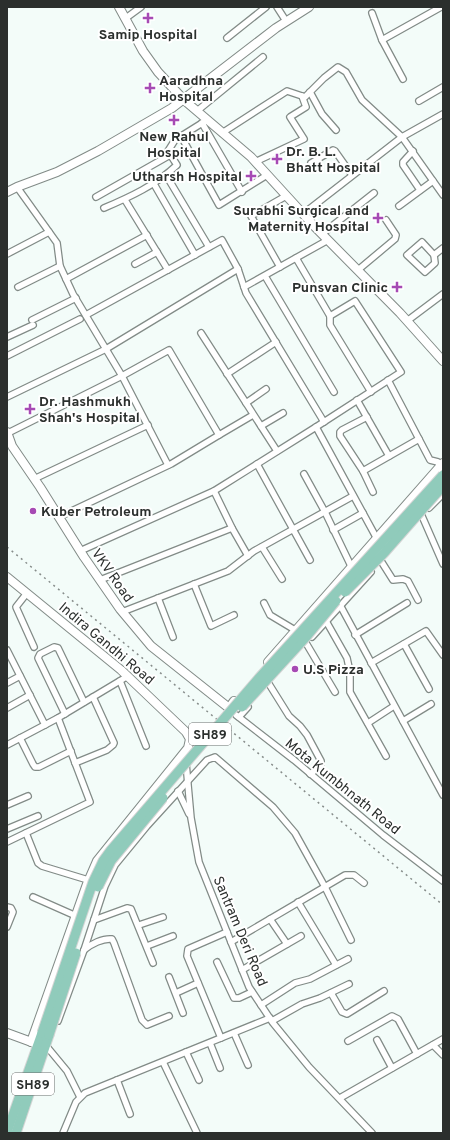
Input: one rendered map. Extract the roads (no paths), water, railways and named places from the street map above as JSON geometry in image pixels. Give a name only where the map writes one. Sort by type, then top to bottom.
[{"type":"main road","points":[[119,7],[158,72],[184,100],[197,111],[204,121],[222,133],[255,162],[303,214],[407,321],[443,361]]},
{"type":"main road","points":[[7,192],[57,172],[98,151],[184,100],[286,21],[309,7]]},
{"type":"main road","name":"VKV Road","points":[[7,433],[12,446],[80,551],[122,612],[151,646],[229,708]]},
{"type":"main road","points":[[229,708],[376,537],[442,468]]},
{"type":"main road","name":"SH89","points":[[46,1034],[94,882],[103,861],[259,678],[442,468]]},
{"type":"main road","name":"SH89","points":[[7,1132],[46,1034],[99,883],[111,861],[214,738],[307,636],[337,600],[384,553],[443,486]]},
{"type":"main road","name":"Indira Gandhi Road","points":[[7,577],[128,676],[186,732],[190,739],[190,744],[185,752]]},
{"type":"main road","points":[[7,1034],[41,1045],[76,916],[88,880],[97,861],[185,752]]},
{"type":"main road","name":"SH89","points":[[16,1133],[41,1045]]},
{"type":"street","points":[[126,18],[141,7]]},
{"type":"street","points":[[227,38],[266,7]]},
{"type":"street","points":[[277,7],[286,21]]},
{"type":"street","points":[[382,40],[442,7]]},
{"type":"street","points":[[372,13],[382,40],[404,79]]},
{"type":"street","points":[[197,111],[263,57]]},
{"type":"street","points":[[222,133],[287,91],[305,97],[324,78],[338,67],[346,72],[362,100],[402,137],[443,195]]},
{"type":"street","points":[[418,101],[443,87]]},
{"type":"street","points":[[310,92],[322,114],[336,130]]},
{"type":"street","points":[[255,162],[304,139],[290,117],[306,106],[302,96]]},
{"type":"street","points":[[303,214],[402,137],[443,115]]},
{"type":"street","points":[[104,208],[124,200],[154,184],[177,166],[168,152],[174,140],[204,121],[242,192]]},
{"type":"street","points":[[181,136],[219,205],[267,175]]},
{"type":"street","points":[[311,163],[333,150],[352,175]]},
{"type":"street","points":[[413,151],[403,162],[403,165],[420,190]]},
{"type":"street","points":[[96,196],[170,155]]},
{"type":"street","points":[[166,175],[209,247]]},
{"type":"street","points":[[399,206],[433,181]]},
{"type":"street","points":[[154,184],[195,255]]},
{"type":"street","points":[[17,187],[57,243],[60,266],[66,279],[122,376],[168,465]]},
{"type":"street","points":[[244,287],[296,258],[325,237],[374,193]]},
{"type":"street","points":[[280,267],[251,216],[286,196]]},
{"type":"street","points":[[124,200],[168,270]]},
{"type":"street","points":[[358,270],[396,236],[386,220]]},
{"type":"street","points":[[7,254],[49,232]]},
{"type":"street","points":[[66,279],[147,235]]},
{"type":"street","points":[[86,315],[222,240],[238,268],[246,293],[324,422]]},
{"type":"street","points":[[422,242],[434,255],[435,263],[425,272],[407,255],[422,242]]},
{"type":"street","points":[[434,255],[443,248]]},
{"type":"street","points":[[135,264],[157,252]]},
{"type":"street","points":[[296,258],[330,316],[330,325],[371,392]]},
{"type":"street","points":[[18,287],[60,266]]},
{"type":"street","points":[[7,397],[106,349],[238,268]]},
{"type":"street","points":[[264,276],[334,392]]},
{"type":"street","points":[[407,321],[443,294]]},
{"type":"street","points":[[7,337],[76,298]]},
{"type":"street","points":[[80,551],[214,491],[401,372],[355,301],[330,316]]},
{"type":"street","points":[[7,356],[80,319]]},
{"type":"street","points":[[201,333],[277,451]]},
{"type":"street","points":[[227,374],[276,342]]},
{"type":"street","points":[[7,433],[122,376],[169,350],[219,435]]},
{"type":"street","points":[[388,380],[430,460],[438,462],[442,468]]},
{"type":"street","points":[[246,403],[266,389]]},
{"type":"street","points":[[357,400],[390,456]]},
{"type":"street","points":[[261,426],[283,412]]},
{"type":"street","points":[[59,517],[168,465],[253,415]]},
{"type":"street","points":[[367,417],[342,430],[340,432],[340,436],[363,471],[373,492]]},
{"type":"street","points":[[34,478],[148,424]]},
{"type":"street","points":[[316,427],[376,537]]},
{"type":"street","points":[[363,471],[419,439]]},
{"type":"street","points":[[257,464],[310,560]]},
{"type":"street","points":[[304,474],[325,512],[351,566]]},
{"type":"street","points":[[214,491],[248,556]]},
{"type":"street","points":[[239,717],[443,494]]},
{"type":"street","points":[[122,612],[228,571],[262,547],[353,496]]},
{"type":"street","points":[[334,530],[363,513]]},
{"type":"street","points":[[422,516],[443,564]]},
{"type":"street","points":[[100,580],[232,528]]},
{"type":"street","points":[[262,547],[282,579]]},
{"type":"street","points":[[381,561],[393,580],[408,580],[418,600]]},
{"type":"street","points":[[194,584],[211,626],[234,614]]},
{"type":"street","points":[[27,593],[16,607],[34,647]]},
{"type":"street","points":[[158,598],[173,637]]},
{"type":"street","points":[[264,603],[270,615],[295,630]]},
{"type":"street","points":[[355,635],[407,603]]},
{"type":"street","points":[[340,605],[443,795]]},
{"type":"street","points":[[326,621],[347,658],[350,672],[350,692],[386,756]]},
{"type":"street","points":[[371,663],[426,631],[443,656]]},
{"type":"street","points":[[306,643],[335,692]]},
{"type":"street","points":[[404,644],[429,689]]},
{"type":"street","points":[[65,714],[38,658],[40,654],[54,647],[58,648],[84,702]]},
{"type":"street","points":[[8,653],[45,725]]},
{"type":"street","points":[[7,683],[20,676]]},
{"type":"street","points":[[7,745],[58,718],[128,676]]},
{"type":"street","points":[[120,681],[146,746]]},
{"type":"street","points":[[269,684],[289,716],[307,735],[321,761],[321,766],[310,774]]},
{"type":"street","points":[[7,708],[30,695]]},
{"type":"street","points":[[75,763],[107,750],[114,743],[93,697]]},
{"type":"street","points":[[403,721],[431,704]]},
{"type":"street","points":[[368,723],[394,706]]},
{"type":"street","name":"Mota Kumbhnath Road","points":[[229,708],[371,825],[443,881]]},
{"type":"street","points":[[7,842],[90,802],[58,718]]},
{"type":"street","points":[[20,738],[36,767],[71,752]]},
{"type":"street","name":"Santram Deri Road","points":[[185,752],[191,818],[199,862],[252,992],[271,1020],[309,1068],[340,1098],[372,1133]]},
{"type":"street","points":[[80,1097],[67,1071],[41,1045],[84,950],[105,886],[115,865],[147,826],[207,760],[215,757],[273,807],[295,833],[325,887],[351,940]]},
{"type":"street","name":"Santram Deri Road","points":[[178,791],[191,818]]},
{"type":"street","points":[[7,805],[28,796]]},
{"type":"street","points":[[7,829],[38,816]]},
{"type":"street","points":[[26,833],[38,863],[42,866],[88,880]]},
{"type":"street","points":[[231,942],[339,878],[349,874],[354,875],[364,883]]},
{"type":"street","points":[[34,897],[76,916]]},
{"type":"street","points":[[298,902],[336,965]]},
{"type":"street","points":[[7,907],[13,912],[7,927]]},
{"type":"street","points":[[94,920],[127,908],[131,909],[153,963]]},
{"type":"street","points":[[138,925],[163,917]]},
{"type":"street","points":[[270,919],[287,944]]},
{"type":"street","points":[[221,1038],[187,956],[188,949],[227,932]]},
{"type":"street","points":[[147,946],[173,936]]},
{"type":"street","points":[[242,970],[301,936]]},
{"type":"street","points":[[84,950],[96,942],[108,939],[112,940],[142,1020],[147,1025],[169,1016]]},
{"type":"street","points":[[261,1005],[296,983],[310,979],[348,959]]},
{"type":"street","points":[[217,962],[234,998],[239,998],[252,992]]},
{"type":"street","points":[[169,977],[183,1013]]},
{"type":"street","points":[[176,993],[198,983]]},
{"type":"street","points":[[63,1133],[76,1102],[85,1093],[221,1038],[271,1020],[302,1004],[331,993],[349,984]]},
{"type":"street","points":[[331,993],[342,1012],[347,1014],[384,991]]},
{"type":"street","points":[[348,1041],[392,1016],[398,1019],[417,1054]]},
{"type":"street","points":[[234,1033],[248,1065]]},
{"type":"street","points":[[340,1098],[443,1039]]},
{"type":"street","points":[[377,1040],[392,1068]]},
{"type":"street","points":[[210,1043],[220,1068]]},
{"type":"street","points":[[433,1045],[443,1055]]},
{"type":"street","points":[[186,1052],[199,1080]]},
{"type":"street","points":[[163,1062],[189,1114],[196,1133]]},
{"type":"street","points":[[117,1080],[130,1114]]},
{"type":"railway","points":[[7,547],[443,905]]},
{"type":"place","name":"Samip Hospital","points":[[148,18]]},
{"type":"place","name":"Aaradhna Hospital","points":[[150,88]]},
{"type":"place","name":"New Rahul Hospital","points":[[174,120]]},
{"type":"place","name":"Dr. B. L. Bhatt Hospital","points":[[277,159]]},
{"type":"place","name":"Utharsh Hospital","points":[[251,176]]},
{"type":"place","name":"Surabhi Surgical and Maternity Hospital","points":[[378,218]]},
{"type":"place","name":"Punsvan Clinic","points":[[397,287]]},
{"type":"place","name":"Dr. Hashmukh Shah's Hospital","points":[[30,409]]},
{"type":"place","name":"Kuber Petroleum","points":[[33,511]]},
{"type":"place","name":"U.S Pizza","points":[[295,669]]}]
